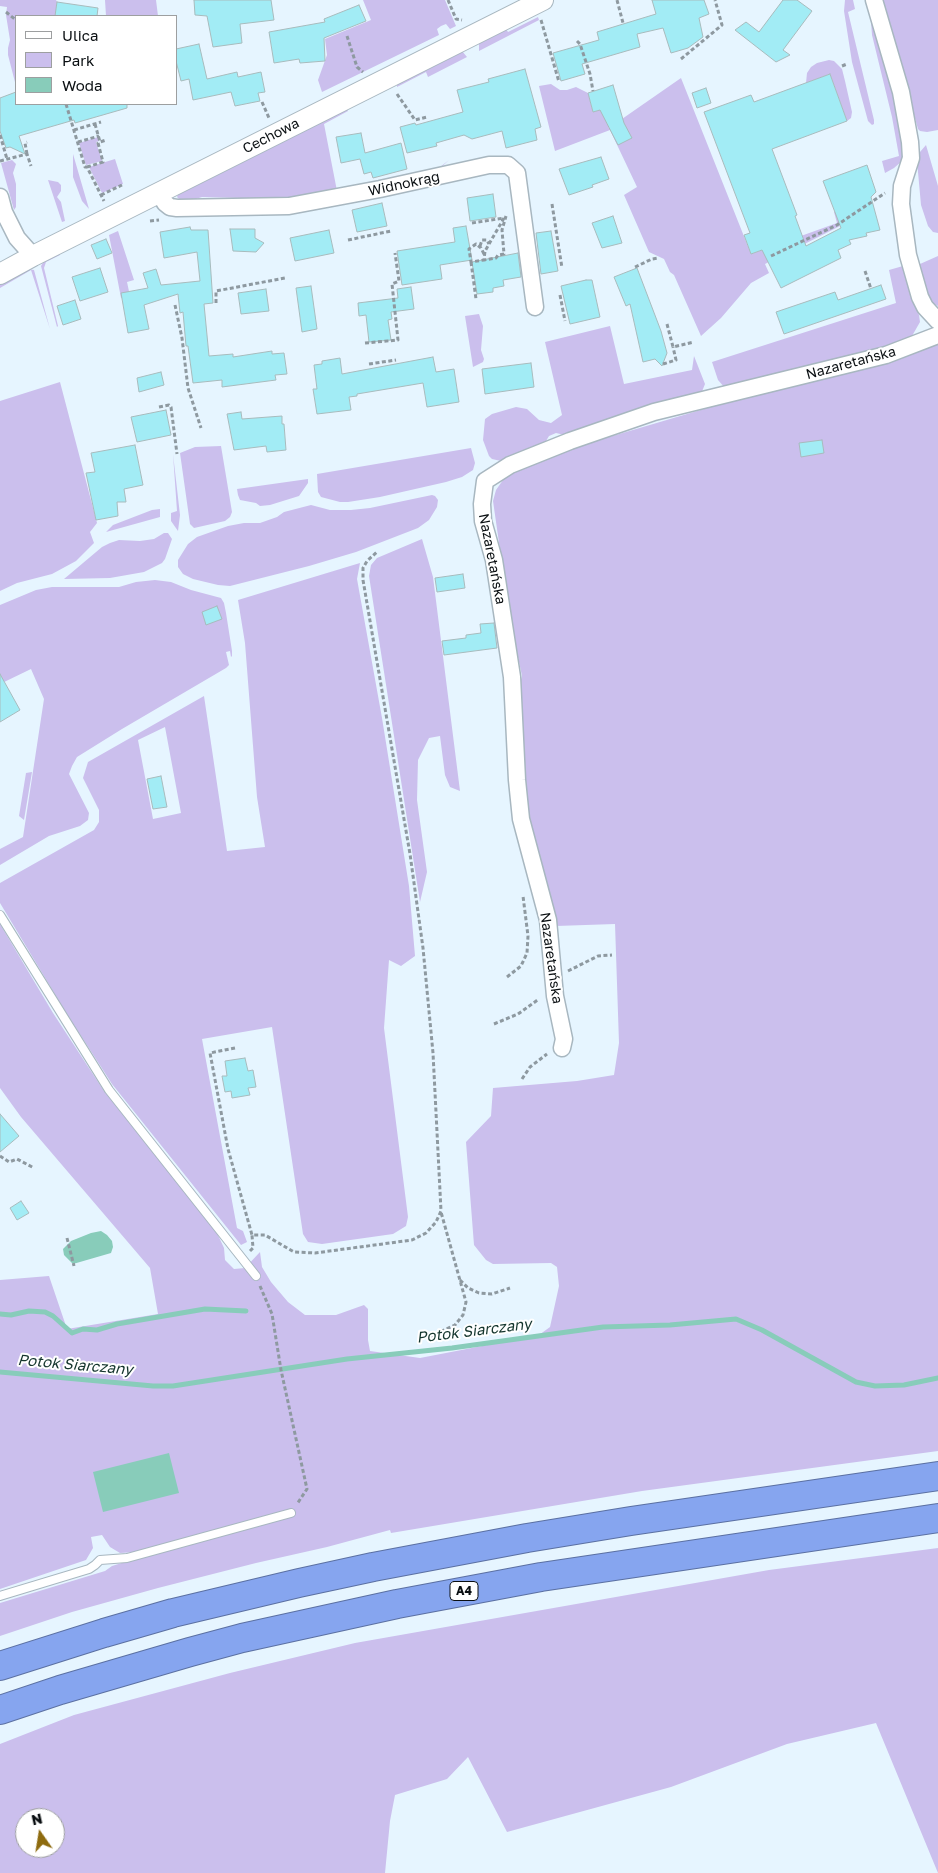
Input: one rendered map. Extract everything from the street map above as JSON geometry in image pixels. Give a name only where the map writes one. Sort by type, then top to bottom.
[{"type":"highway","points":[[0,1666],[173,1613],[373,1567],[527,1538],[938,1476]]},
{"type":"highway","name":"A4","points":[[0,1710],[60,1690],[242,1638],[397,1604],[587,1570],[938,1518]]},
{"type":"street","points":[[874,0],[901,92],[910,142],[911,158],[902,186],[901,204],[908,255],[920,297],[925,307],[938,321]]},
{"type":"street","name":"Cechowa","points":[[0,274],[159,192],[542,10]]},
{"type":"street","name":"Widnokrąg","points":[[159,192],[165,203],[170,207],[176,208],[289,206],[380,189],[489,165],[508,164],[516,173],[535,307]]},
{"type":"street","points":[[0,196],[4,212],[17,238],[32,256]]},
{"type":"street","name":"Nazaretańska","points":[[562,1048],[564,1039],[555,996],[548,920],[521,819],[517,780],[512,678],[494,560],[483,521],[482,504],[485,481],[518,461],[654,412],[886,355],[938,335]]},
{"type":"lane","points":[[0,915],[109,1090],[256,1276]]},
{"type":"lane","points":[[0,1596],[89,1569],[96,1566],[100,1560],[127,1558],[290,1513]]},
{"type":"path","points":[[448,0],[456,19],[467,21]]},
{"type":"path","points":[[617,0],[623,23]]},
{"type":"path","points":[[681,59],[722,25],[714,0]]},
{"type":"path","points":[[542,10],[559,82]]},
{"type":"path","points":[[6,12],[15,19]]},
{"type":"path","points":[[347,36],[357,67],[364,72]]},
{"type":"path","points":[[578,41],[590,74],[593,91]]},
{"type":"path","points":[[842,66],[847,64]]},
{"type":"path","points":[[392,96],[397,94],[415,120],[427,117]]},
{"type":"path","points":[[262,102],[269,119]]},
{"type":"path","points":[[66,105],[85,167],[87,166],[105,201]]},
{"type":"path","points":[[74,130],[101,122]]},
{"type":"path","points":[[87,166],[103,162],[95,124]]},
{"type":"path","points":[[0,135],[7,159]]},
{"type":"path","points":[[78,142],[98,136]]},
{"type":"path","points":[[100,142],[106,140]]},
{"type":"path","points":[[27,142],[25,143],[30,166]]},
{"type":"path","points":[[0,161],[27,154]]},
{"type":"path","points":[[101,195],[122,185]]},
{"type":"path","points":[[771,256],[837,225],[886,192]]},
{"type":"path","points":[[552,204],[562,268]]},
{"type":"path","points":[[484,255],[504,218],[512,211]]},
{"type":"path","points":[[471,262],[496,258],[498,255],[504,254],[502,230],[507,215]]},
{"type":"path","points":[[472,223],[504,218]]},
{"type":"path","points":[[348,240],[391,230]]},
{"type":"path","points":[[490,242],[497,238],[502,242]]},
{"type":"path","points":[[484,260],[480,246],[482,240],[490,242]]},
{"type":"path","points":[[476,300],[469,253],[470,247],[476,244],[480,246]]},
{"type":"path","points":[[365,343],[398,340],[392,284],[399,281],[395,253]]},
{"type":"path","points":[[635,267],[659,258]]},
{"type":"path","points":[[865,271],[872,289]]},
{"type":"path","points":[[216,303],[216,291],[285,278]]},
{"type":"path","points":[[560,295],[565,321]]},
{"type":"path","points":[[175,304],[182,338],[188,388],[201,428]]},
{"type":"path","points":[[663,364],[676,360],[667,324]]},
{"type":"path","points":[[673,347],[694,342]]},
{"type":"path","points":[[369,364],[396,360]]},
{"type":"path","points":[[159,407],[168,405],[171,408],[177,454]]},
{"type":"path","points":[[378,551],[367,561],[363,568],[363,580],[407,835],[423,948],[433,1053],[441,1211],[466,1302],[464,1315],[455,1325],[429,1337]]},
{"type":"path","points":[[507,977],[521,966],[527,953],[528,936],[523,895],[526,885],[536,875]]},
{"type":"path","points":[[551,958],[556,967],[569,972],[590,959],[598,956],[612,955]]},
{"type":"path","points":[[494,1024],[518,1014],[538,1000],[542,993]]},
{"type":"path","points":[[235,1048],[210,1053],[228,1150],[252,1235],[253,1248],[249,1252],[239,1255]]},
{"type":"path","points":[[522,1079],[530,1067],[542,1057],[562,1048]]},
{"type":"path","points":[[0,1156],[8,1162],[18,1159],[34,1168]]},
{"type":"path","points":[[252,1235],[265,1234],[294,1252],[314,1253],[412,1240],[426,1233],[436,1222],[441,1211]]},
{"type":"path","points":[[67,1238],[74,1266]]},
{"type":"path","points":[[256,1276],[272,1314],[281,1370],[307,1488],[290,1513]]},
{"type":"path","points":[[460,1279],[468,1288],[479,1293],[492,1294],[510,1288]]},
{"type":"green space","points":[[0,0],[56,0],[57,2],[58,15],[15,15],[15,82],[8,55],[10,40],[6,15],[7,7],[0,6]]},
{"type":"green space","points":[[105,0],[156,0],[158,15],[106,15]]},
{"type":"green space","points":[[363,0],[445,0],[456,26],[450,29],[446,24],[441,26],[437,29],[439,35],[322,92],[318,80],[327,55],[325,39],[371,20]]},
{"type":"green space","points":[[845,0],[853,0],[855,9],[848,12],[874,120],[872,125],[868,121],[852,62],[844,11]]},
{"type":"green space","points":[[883,0],[938,0],[938,130],[927,132],[918,129]]},
{"type":"green space","points":[[870,9],[873,13],[894,99],[904,157],[894,168],[885,173],[882,161],[899,156],[892,117],[872,35]]},
{"type":"green space","points":[[538,17],[539,20],[479,51],[479,43],[506,29],[508,32]]},
{"type":"green space","points":[[462,51],[467,57],[428,77],[426,72],[397,87],[397,84]]},
{"type":"green space","points":[[829,60],[834,61],[842,69],[852,112],[851,118],[847,121],[830,74],[806,83],[807,73],[811,67],[817,63]]},
{"type":"green space","points":[[681,78],[751,254],[837,223],[834,212],[869,198],[839,220],[840,226],[765,264],[769,273],[751,283],[721,318],[701,336],[674,275],[670,272],[664,259],[649,252],[624,195],[637,187],[610,130],[555,151],[539,86],[551,84],[560,90],[576,87],[588,93],[593,112],[603,109],[609,128]]},
{"type":"green space","points":[[347,109],[348,111],[324,124],[337,191],[435,171],[449,160],[436,172],[309,198],[245,200],[240,198],[202,197],[181,201],[177,197],[179,193]]},
{"type":"green space","points":[[98,137],[99,141],[96,142],[102,161],[86,165],[79,143]]},
{"type":"green space","points":[[926,145],[938,186],[938,233],[933,232],[928,226],[921,205],[917,161],[920,152]]},
{"type":"green space","points":[[73,154],[89,209],[82,201],[73,177]]},
{"type":"green space","points":[[115,159],[123,184],[102,193],[89,167]]},
{"type":"green space","points":[[12,160],[16,164],[13,173],[16,184],[16,207],[14,210],[1,163]]},
{"type":"green space","points":[[48,180],[58,182],[61,185],[61,191],[57,197],[61,202],[65,221],[62,222]]},
{"type":"green space","points":[[118,231],[134,280],[127,282],[130,296],[121,298],[109,235]]},
{"type":"green space","points":[[59,253],[60,255],[46,262],[44,268],[57,327],[41,266],[44,261]]},
{"type":"green space","points":[[938,256],[938,306],[934,304],[925,291],[918,269],[920,264]]},
{"type":"green space","points":[[903,266],[911,298],[919,315],[920,322],[912,336],[906,340],[889,348],[725,388],[718,380],[712,362],[896,303],[889,270]]},
{"type":"green space","points":[[28,269],[34,270],[50,329],[31,270],[0,288],[0,285]]},
{"type":"green space","points":[[479,314],[483,326],[481,350],[484,359],[483,362],[473,367],[465,316]]},
{"type":"green space","points":[[610,326],[624,384],[692,370],[694,356],[705,384],[701,394],[569,436],[556,433],[549,436],[543,446],[501,461],[492,459],[483,440],[485,419],[492,414],[516,407],[527,409],[539,420],[551,423],[562,415],[545,342]]},
{"type":"green space","points":[[938,340],[938,1451],[642,1491],[391,1533],[390,1530],[158,1588],[72,1612],[0,1636],[0,1603],[105,1571],[112,1566],[138,1558],[136,1552],[120,1553],[110,1547],[102,1535],[91,1537],[93,1548],[86,1560],[0,1589],[0,1280],[49,1276],[67,1329],[158,1314],[150,1268],[21,1117],[0,1088],[0,924],[53,1013],[104,1091],[217,1233],[224,1248],[225,1260],[234,1269],[245,1268],[260,1252],[262,1267],[271,1282],[288,1302],[305,1315],[336,1315],[364,1305],[368,1309],[370,1351],[420,1358],[539,1335],[550,1327],[559,1286],[557,1267],[551,1263],[493,1264],[486,1260],[474,1245],[466,1142],[491,1116],[493,1088],[577,1081],[614,1075],[619,1043],[615,924],[556,926],[527,816],[519,686],[522,676],[510,619],[493,501],[496,490],[513,471],[565,450]]},
{"type":"green space","points":[[60,382],[97,523],[90,532],[94,543],[76,561],[52,574],[17,583],[0,591],[0,401]]},
{"type":"green space","points":[[221,446],[232,512],[225,521],[194,528],[190,524],[180,453],[195,447]]},
{"type":"green space","points":[[471,448],[475,463],[473,470],[462,477],[446,482],[348,502],[321,497],[318,492],[317,474]]},
{"type":"green space","points":[[173,454],[180,515],[178,531],[171,521],[171,513],[177,511]]},
{"type":"green space","points":[[308,479],[308,483],[299,496],[270,505],[260,506],[256,503],[240,500],[238,495],[237,489]]},
{"type":"green space","points":[[432,495],[438,500],[437,507],[429,520],[418,528],[356,552],[309,566],[230,586],[193,579],[183,574],[178,567],[178,560],[188,544],[197,537],[228,526],[260,523],[277,517],[284,512],[311,505],[330,510],[351,510]]},
{"type":"green space","points":[[160,509],[160,517],[106,532],[113,525],[152,510]]},
{"type":"green space","points":[[164,533],[168,533],[172,539],[165,559],[162,563],[144,572],[110,578],[64,579],[102,547],[110,543],[119,540],[140,541],[154,539]]},
{"type":"green space","points":[[422,539],[433,577],[460,791],[450,787],[445,775],[440,736],[429,738],[418,760],[417,800],[427,872],[420,902],[369,576],[371,565],[377,558]]},
{"type":"green space","points":[[360,563],[357,579],[409,886],[415,956],[401,966],[389,960],[384,1028],[408,1217],[406,1226],[393,1234],[322,1244],[308,1242],[303,1234],[272,1027],[202,1039],[237,1228],[243,1231],[247,1242],[241,1245],[112,1084],[65,1011],[0,903],[0,883],[94,830],[99,822],[99,810],[83,778],[88,762],[204,696],[227,851],[265,847],[257,797],[245,643],[238,600]],"holes":[[[165,727],[181,813],[153,819],[138,740]]]},
{"type":"green space","points":[[155,580],[171,582],[191,590],[221,598],[224,603],[232,651],[231,657],[230,651],[226,652],[229,665],[77,757],[69,774],[89,813],[88,820],[80,826],[49,836],[0,865],[0,849],[23,837],[44,699],[31,669],[0,684],[0,605],[36,590],[52,587],[119,587],[136,582]]},
{"type":"green space","points":[[32,772],[24,820],[19,816],[26,773]]},
{"type":"green space","points":[[938,1548],[938,1873],[876,1723],[787,1744],[671,1787],[507,1832],[468,1757],[447,1779],[395,1795],[390,1821],[385,1873],[0,1873],[0,1744],[74,1715],[230,1673],[355,1643],[769,1570]]},
{"type":"water","points":[[101,1231],[112,1241],[111,1253],[73,1264],[64,1255],[63,1249],[71,1241]]},
{"type":"water","points":[[169,1453],[179,1493],[103,1512],[93,1472]]},
{"type":"building","points":[[194,0],[271,0],[274,20],[240,24],[242,43],[213,47],[207,16],[195,15]]},
{"type":"building","points":[[652,0],[704,0],[709,14],[699,18],[703,37],[688,48],[671,53],[663,28],[637,34],[640,47],[582,64],[585,74],[561,81],[553,53],[599,40],[597,32],[656,14]]},
{"type":"building","points":[[783,0],[797,0],[812,11],[783,50],[790,55],[776,62],[735,30],[746,22],[759,32]]},
{"type":"building","points":[[57,2],[98,8],[97,15],[55,15]]},
{"type":"building","points":[[359,5],[366,21],[324,38],[325,61],[300,63],[299,59],[274,63],[269,32],[325,22],[324,19]]},
{"type":"building","points":[[199,44],[207,79],[237,72],[238,77],[261,72],[265,92],[258,93],[260,101],[235,106],[231,92],[193,100],[189,79],[181,81],[178,69],[178,49]]},
{"type":"building","points":[[525,69],[541,127],[535,129],[537,140],[506,148],[502,131],[472,139],[464,135],[436,143],[437,146],[407,153],[400,127],[415,123],[416,125],[463,112],[457,90],[489,82],[488,79]]},
{"type":"building","points":[[830,74],[847,121],[772,149],[797,215],[795,216],[806,246],[841,228],[823,181],[867,165],[876,192],[871,197],[880,230],[866,233],[867,236],[849,240],[851,244],[838,250],[841,258],[781,288],[762,250],[751,254],[744,235],[750,233],[704,112],[751,95],[754,102]]},
{"type":"building","points":[[613,85],[624,123],[632,138],[618,145],[600,110],[593,112],[588,93]]},
{"type":"building","points":[[706,88],[711,103],[697,108],[692,93]]},
{"type":"building","points":[[15,92],[15,105],[127,105],[127,108],[75,123],[74,120],[19,136],[25,154],[10,147],[6,148],[0,131],[0,98]]},
{"type":"building","points":[[361,133],[365,153],[401,143],[407,169],[373,178],[371,172],[364,174],[360,159],[341,163],[336,137]]},
{"type":"building","points":[[601,157],[609,179],[569,195],[559,169]]},
{"type":"building","points":[[493,194],[496,217],[470,221],[467,198]]},
{"type":"building","points":[[382,203],[387,226],[357,232],[352,210]]},
{"type":"building","points":[[613,216],[622,243],[602,248],[592,223]]},
{"type":"building","points":[[466,226],[472,260],[440,265],[442,279],[402,285],[397,251],[455,242],[453,228]]},
{"type":"building","points":[[190,227],[191,230],[208,230],[213,303],[204,304],[209,356],[233,354],[233,357],[272,351],[272,354],[284,353],[287,374],[275,375],[276,380],[222,387],[222,380],[193,383],[188,346],[186,346],[183,312],[180,313],[178,294],[144,305],[149,329],[128,333],[121,293],[148,288],[143,273],[156,269],[161,285],[200,281],[197,252],[164,258],[160,232]]},
{"type":"building","points":[[230,229],[255,229],[255,238],[264,243],[256,252],[233,251]]},
{"type":"building","points":[[329,230],[334,253],[295,261],[290,238]]},
{"type":"building","points":[[551,231],[558,271],[541,274],[536,233]]},
{"type":"building","points":[[106,239],[112,253],[97,259],[91,245]]},
{"type":"building","points":[[518,253],[521,277],[503,280],[504,286],[493,288],[493,292],[477,294],[472,262]]},
{"type":"building","points":[[100,268],[108,292],[80,301],[72,277]]},
{"type":"building","points":[[637,268],[661,331],[667,353],[662,366],[655,359],[643,362],[630,304],[626,306],[614,277]]},
{"type":"building","points":[[592,280],[600,317],[570,324],[561,286]]},
{"type":"building","points":[[881,285],[886,299],[784,334],[776,312],[835,292],[838,300]]},
{"type":"building","points":[[311,286],[317,329],[302,332],[296,288]]},
{"type":"building","points":[[411,287],[414,309],[391,312],[392,319],[388,320],[391,340],[369,342],[366,315],[359,316],[358,303],[398,298],[397,289]]},
{"type":"building","points":[[266,289],[269,311],[241,314],[238,293]]},
{"type":"building","points":[[75,300],[81,319],[63,325],[57,306]]},
{"type":"building","points":[[433,357],[436,372],[454,369],[459,402],[427,407],[423,383],[357,394],[357,396],[349,397],[351,410],[317,414],[313,389],[317,389],[314,365],[322,364],[322,361],[340,358],[342,374]]},
{"type":"building","points":[[531,363],[534,387],[485,394],[482,369]]},
{"type":"building","points":[[161,372],[164,385],[139,392],[137,378]]},
{"type":"building","points":[[166,410],[171,435],[137,442],[131,417]]},
{"type":"building","points":[[241,412],[242,419],[282,416],[286,450],[267,452],[266,446],[234,450],[227,414]]},
{"type":"building","points":[[822,440],[824,453],[801,457],[799,443]]},
{"type":"building","points":[[135,445],[143,485],[124,489],[126,502],[117,502],[118,516],[96,520],[86,473],[95,472],[91,453]]},
{"type":"building","points":[[463,574],[465,588],[437,592],[435,578]]},
{"type":"building","points":[[217,606],[222,619],[206,625],[202,612]]},
{"type":"building","points":[[494,623],[497,648],[444,655],[442,641],[466,638],[466,635],[481,633],[480,624]]},
{"type":"building","points":[[0,674],[20,710],[0,722]]},
{"type":"building","points":[[161,776],[167,807],[153,809],[147,779]]},
{"type":"building","points":[[245,1058],[248,1071],[253,1070],[256,1087],[248,1088],[250,1095],[232,1098],[231,1091],[225,1092],[222,1076],[227,1076],[225,1061]]},
{"type":"building","points":[[0,1114],[19,1136],[0,1152]]},
{"type":"building","points":[[21,1201],[29,1213],[17,1220],[10,1208]]},
{"type":"waterway","points":[[0,1314],[11,1315],[29,1311],[45,1312],[53,1316],[72,1333],[83,1329],[97,1330],[117,1324],[205,1309],[246,1311]]},
{"type":"waterway","name":"Potok Siarczany","points":[[0,1372],[153,1386],[173,1386],[347,1359],[452,1348],[603,1327],[670,1325],[736,1319],[762,1330],[856,1382],[875,1386],[904,1385],[938,1378]]}]
